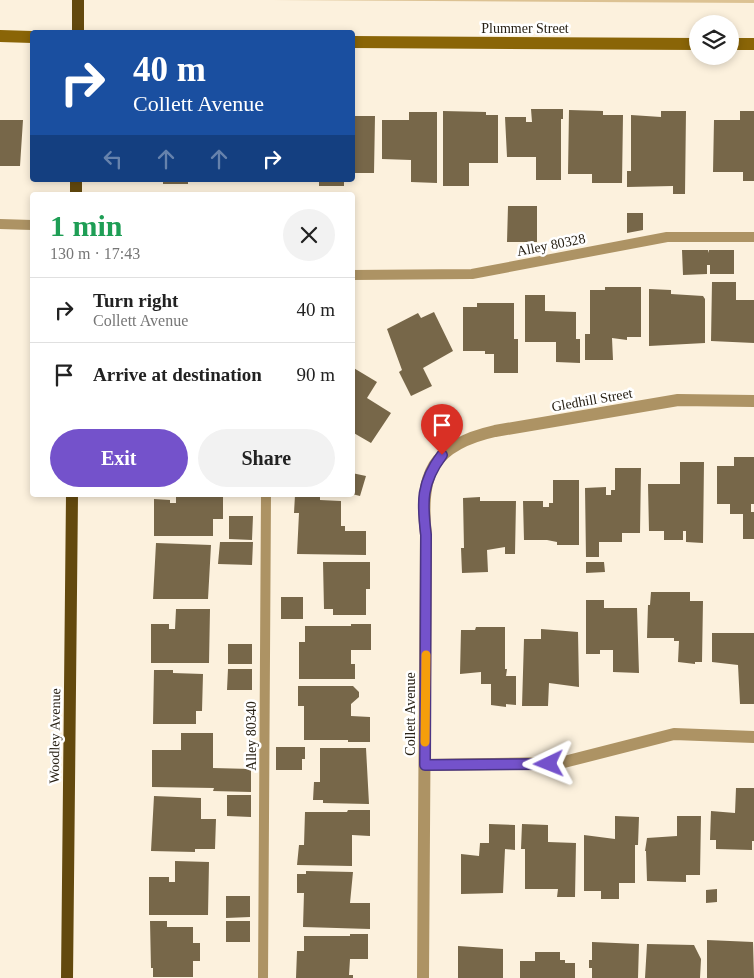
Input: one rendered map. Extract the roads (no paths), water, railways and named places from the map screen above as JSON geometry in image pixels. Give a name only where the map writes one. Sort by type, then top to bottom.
[{"type":"main road","points":[[78,0],[78,30]]},
{"type":"main road","points":[[0,36],[30,36]]},
{"type":"main road","name":"Plummer Street","points":[[355,42],[689,44]]},
{"type":"main road","points":[[739,44],[754,44]]},
{"type":"main road","name":"Woodley Avenue","points":[[67,978],[72,497]]},
{"type":"street","name":"Gledhill Street","points":[[442,455],[456,444],[474,436],[495,431],[678,400],[754,401]]},
{"type":"street","name":"Collett Avenue","points":[[423,978],[426,535],[423,508],[426,482],[442,455]]},
{"type":"street","points":[[425,765],[560,763],[674,734],[754,738]]},
{"type":"lane","points":[[0,224],[30,225]]},
{"type":"lane","name":"Alley 80328","points":[[355,275],[472,274],[667,237],[754,237]]},
{"type":"lane","name":"Alley 80340","points":[[263,978],[266,497]]}]
